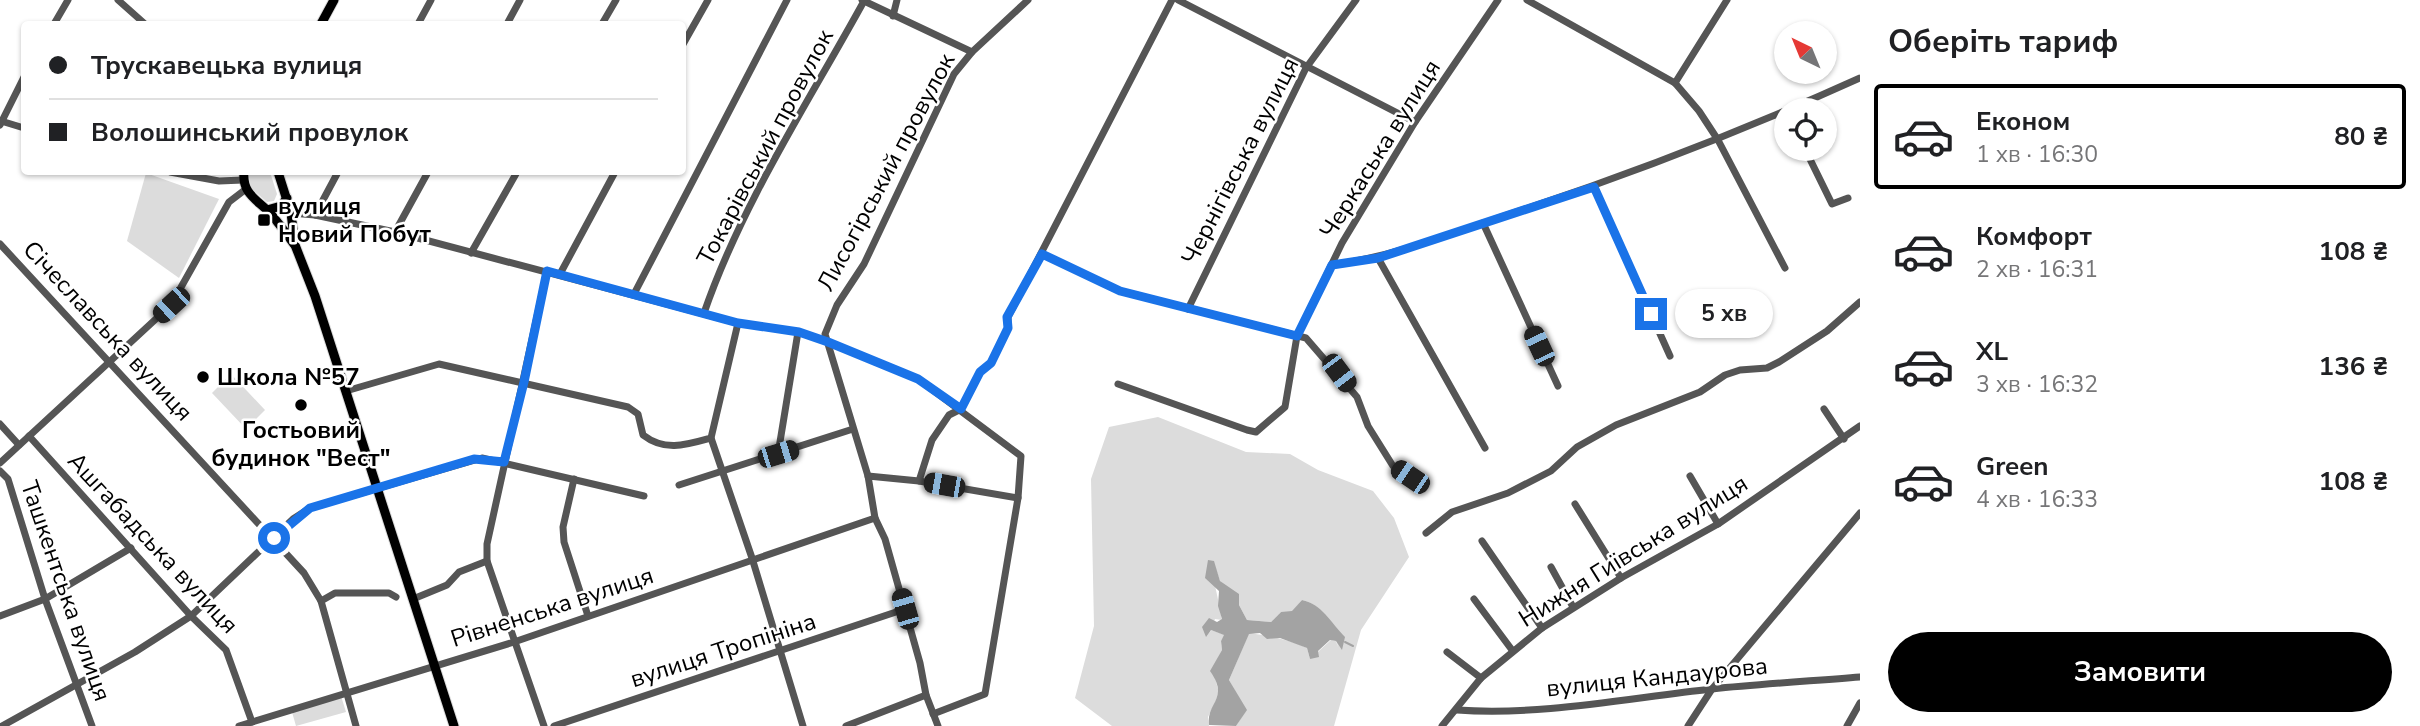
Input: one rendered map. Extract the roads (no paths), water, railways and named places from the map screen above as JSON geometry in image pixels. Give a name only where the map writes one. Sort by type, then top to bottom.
[{"type":"main road","points":[[323,21],[334,0]]},
{"type":"main road","points":[[279,175],[291,213],[295,245],[378,487],[454,726]]},
{"type":"main road","points":[[244,180],[258,205],[267,210],[295,245]]},
{"type":"main road","points":[[267,210],[281,206],[287,198]]},
{"type":"street","points":[[56,21],[68,0]]},
{"type":"street","points":[[118,0],[142,21]]},
{"type":"street","points":[[420,21],[431,0]]},
{"type":"street","points":[[509,21],[520,0]]},
{"type":"street","points":[[604,21],[616,0]]},
{"type":"street","points":[[686,40],[708,0]]},
{"type":"street","points":[[634,294],[787,0]]},
{"type":"street","points":[[893,16],[897,0]]},
{"type":"street","name":"Лисогірський провулок","points":[[828,342],[827,327],[837,305],[864,264],[891,200],[954,74],[972,52],[1028,0]]},
{"type":"street","points":[[919,481],[932,440],[949,415],[961,409],[980,372],[991,363],[1008,328],[1007,317],[1172,0]]},
{"type":"street","points":[[1178,0],[1415,122]]},
{"type":"street","name":"Чернігівська вулиця","points":[[1188,309],[1306,68],[1356,0]]},
{"type":"street","name":"Черкаська вулиця","points":[[1118,384],[1256,432],[1285,407],[1297,336],[1342,243],[1415,122],[1498,0]]},
{"type":"street","points":[[1527,0],[1675,83],[1718,139],[1785,268]]},
{"type":"street","points":[[1675,83],[1727,0]]},
{"type":"street","points":[[863,1],[972,52]]},
{"type":"street","name":"Токарівський провулок","points":[[704,313],[751,205],[863,1]]},
{"type":"street","points":[[1818,98],[1859,80]]},
{"type":"street","points":[[21,82],[1,122],[21,127]]},
{"type":"street","points":[[1332,265],[1378,258],[1594,187],[1774,117]]},
{"type":"street","points":[[1811,161],[1832,204],[1848,198]]},
{"type":"street","points":[[186,175],[219,181],[244,180]]},
{"type":"street","points":[[219,181],[221,175]]},
{"type":"street","points":[[315,215],[336,175]]},
{"type":"street","points":[[395,232],[426,175]]},
{"type":"street","points":[[471,253],[515,175]]},
{"type":"street","points":[[560,274],[613,175]]},
{"type":"street","points":[[0,463],[177,297],[244,180]]},
{"type":"street","points":[[1594,187],[1670,355]]},
{"type":"street","points":[[291,213],[315,215],[395,232],[738,323],[799,332],[918,379],[961,409],[1021,456],[1018,498],[985,694],[933,714]]},
{"type":"street","points":[[1483,223],[1558,386]]},
{"type":"street","name":"Січеславська вулиця","points":[[0,244],[304,573],[321,601],[356,726]]},
{"type":"street","points":[[1042,254],[1120,291],[1306,338],[1357,397],[1377,443],[1393,466],[1410,477]]},
{"type":"street","points":[[1378,258],[1485,448]]},
{"type":"street","points":[[544,726],[487,561],[489,530],[547,271]]},
{"type":"street","points":[[1426,533],[1452,512],[1508,493],[1551,471],[1577,447],[1616,425],[1700,393],[1725,375],[1740,370],[1767,368],[1779,362],[1827,331],[1860,302]]},
{"type":"street","points":[[738,323],[711,438],[752,558],[803,726]]},
{"type":"street","points":[[778,454],[799,332]]},
{"type":"street","points":[[828,342],[869,476],[875,518],[885,539],[926,695],[937,726]]},
{"type":"street","points":[[346,391],[439,364],[628,407],[638,414],[643,435],[660,445],[679,447],[711,438]]},
{"type":"street","points":[[1824,409],[1844,439]]},
{"type":"street","points":[[0,424],[19,445]]},
{"type":"street","name":"Нижня Гиївська вулиця","points":[[1442,726],[1481,678],[1542,628],[1621,578],[1718,524],[1860,426]]},
{"type":"street","points":[[679,485],[853,429]]},
{"type":"street","name":"Ашгабадська вулиця","points":[[29,436],[191,616],[226,650],[246,724]]},
{"type":"street","points":[[2,726],[78,685],[191,616],[310,508],[474,459],[504,462],[644,496]]},
{"type":"street","name":"Ташкентська вулиця","points":[[0,471],[8,479],[45,599],[92,726]]},
{"type":"street","points":[[869,476],[919,481],[1018,498]]},
{"type":"street","points":[[1690,476],[1718,524]]},
{"type":"street","points":[[574,479],[563,527],[564,542],[588,616]]},
{"type":"street","points":[[1575,504],[1621,578]]},
{"type":"street","points":[[1688,726],[1712,689],[1860,513]]},
{"type":"street","name":"Рівненська вулиця","points":[[246,724],[514,642],[752,558],[875,518]]},
{"type":"street","points":[[1482,541],[1542,628]]},
{"type":"street","points":[[0,617],[45,599],[131,548]]},
{"type":"street","points":[[413,599],[447,585],[459,572],[487,561]]},
{"type":"street","points":[[1551,567],[1573,607]]},
{"type":"street","points":[[321,601],[335,593],[389,593],[396,597]]},
{"type":"street","points":[[1474,599],[1512,650]]},
{"type":"street","name":"вулиця Тропініна","points":[[554,726],[905,609]]},
{"type":"street","points":[[1447,652],[1481,678]]},
{"type":"street","name":"вулиця Кандаурова","points":[[1457,710],[1483,712],[1598,704],[1712,689],[1860,677]]},
{"type":"street","points":[[846,726],[926,695]]},
{"type":"street","points":[[1847,726],[1860,703]]},
{"type":"waterway","points":[[1345,642],[1353,646]]},
{"type":"place","name":"вулиця Новий Побут","points":[[264,220]]},
{"type":"place","name":"Школа №57","points":[[203,377]]},
{"type":"place","name":"Гостьовий будинок \"Вест\"","points":[[301,405]]}]
